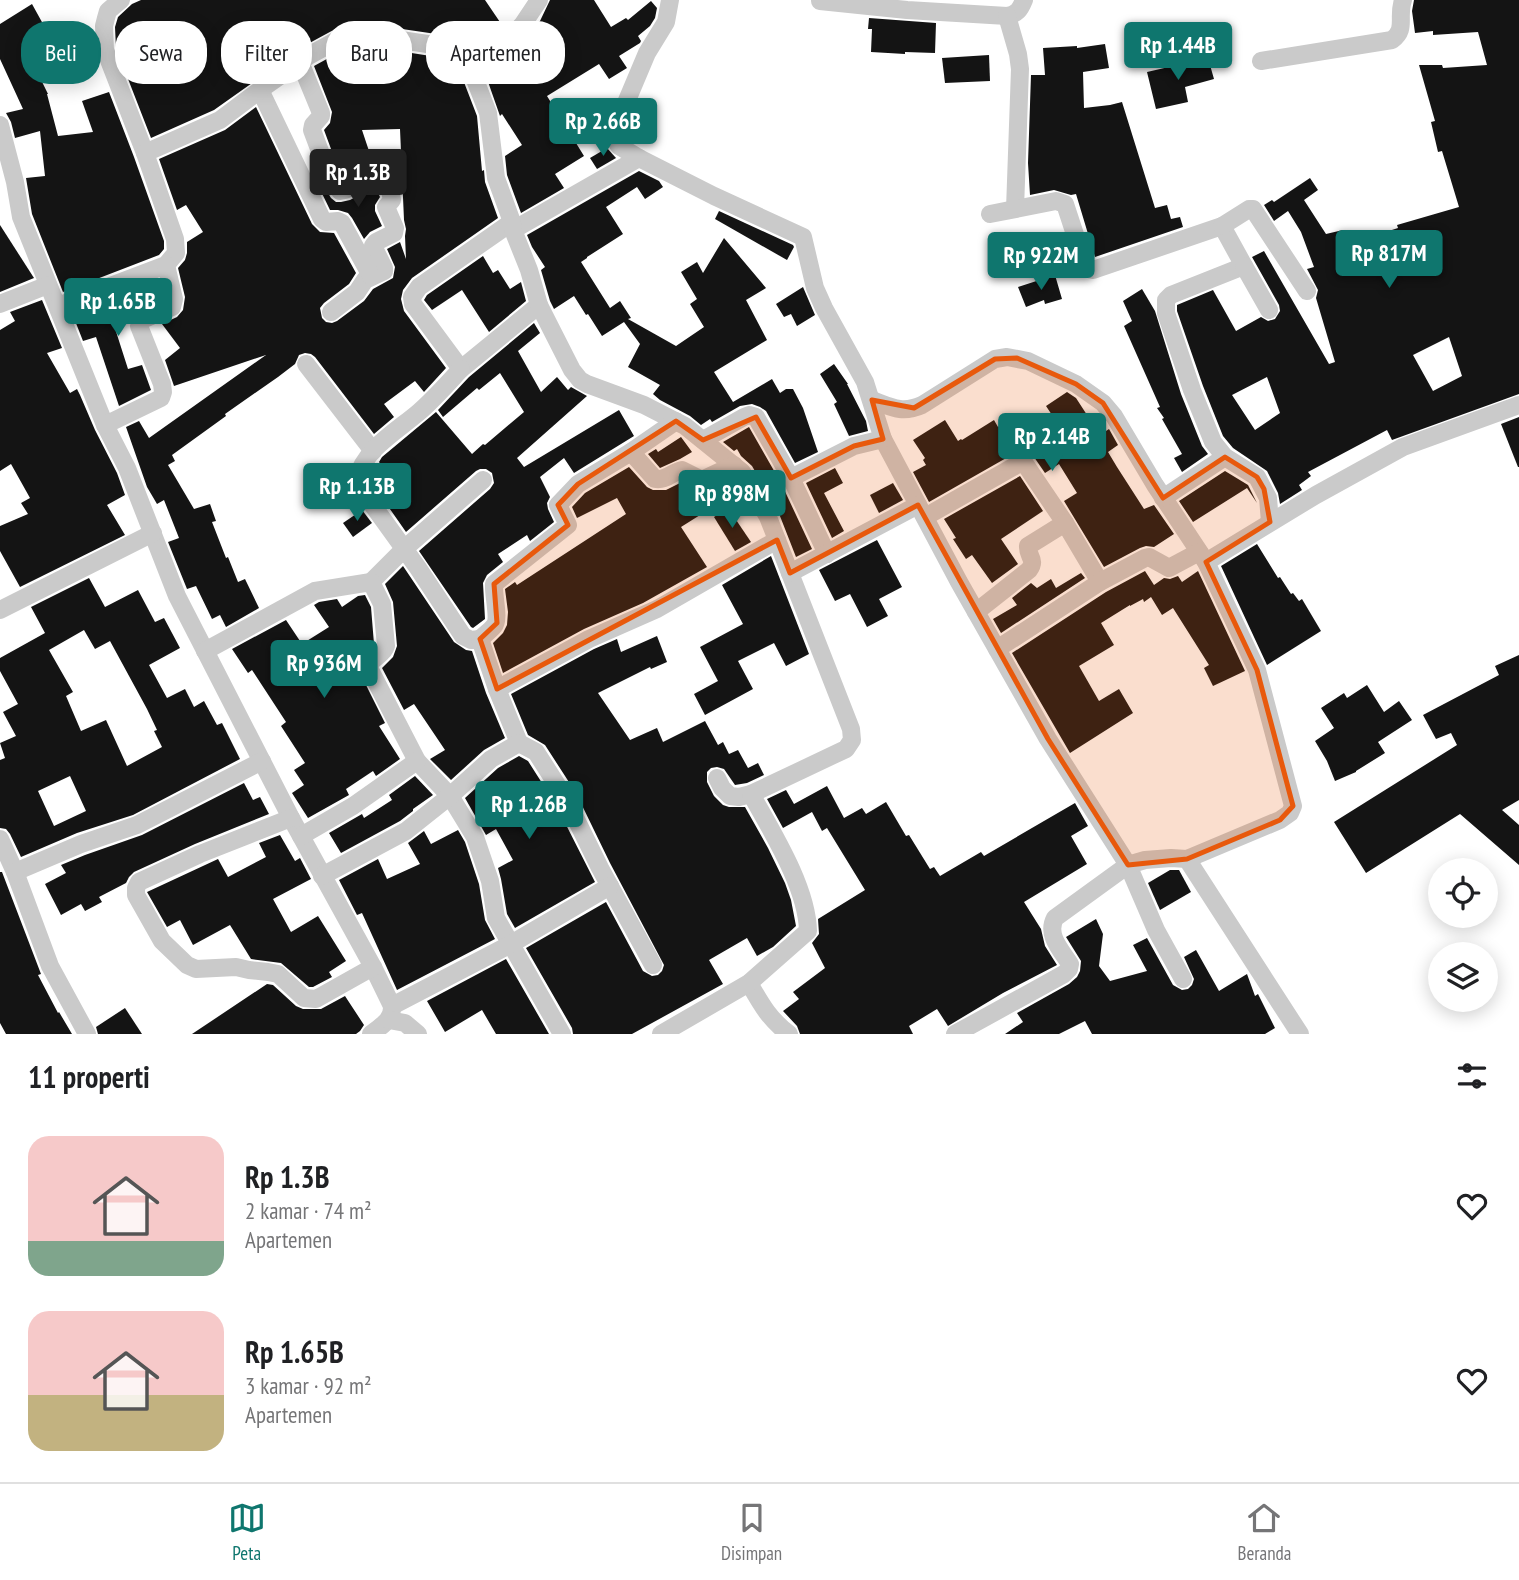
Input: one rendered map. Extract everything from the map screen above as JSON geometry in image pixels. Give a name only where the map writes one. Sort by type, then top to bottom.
[{"type":"street","points":[[58,306],[166,265],[176,253],[175,239],[145,153],[105,50],[104,26],[108,11],[121,0]]},
{"type":"street","points":[[525,21],[538,0]]},
{"type":"street","points":[[670,0],[666,22],[647,53],[620,117],[615,140],[619,146],[639,158],[803,237],[815,288],[865,382],[883,439],[976,612],[1048,738],[1128,865],[1156,930],[1183,979]]},
{"type":"street","points":[[820,2],[1007,16],[1019,11],[1024,0]]},
{"type":"street","points":[[1261,61],[1392,40],[1401,30],[1403,0]]},
{"type":"street","points":[[1007,16],[1020,69],[1015,209]]},
{"type":"street","points":[[312,54],[341,38],[367,35],[426,45]]},
{"type":"street","points":[[145,153],[220,120],[269,84]]},
{"type":"street","points":[[309,84],[321,116],[312,130],[324,162],[340,191],[378,173],[383,177],[393,200],[386,207],[395,231],[374,244],[383,272],[371,276],[331,312]]},
{"type":"street","points":[[477,84],[488,113],[496,178],[539,305],[572,370],[580,380],[596,388],[644,405],[685,426],[742,471],[768,517],[851,729],[852,740],[846,749],[751,794],[730,796],[717,778]]},
{"type":"street","points":[[260,90],[322,219],[326,222],[342,223],[371,276]]},
{"type":"street","points":[[0,125],[7,186],[105,425],[127,468],[177,596],[291,818],[373,967],[391,1013],[418,1034]]},
{"type":"street","points":[[461,369],[414,304],[412,297],[419,287],[512,226],[639,158]]},
{"type":"street","points":[[990,214],[1056,201],[1065,204],[1086,265],[1093,270],[1222,226],[1253,209],[1307,291]]},
{"type":"street","points":[[1222,226],[1269,310]]},
{"type":"street","points":[[105,425],[161,398],[162,384],[139,326],[142,320],[172,307],[174,299],[166,265]]},
{"type":"street","points":[[1244,266],[1171,295],[1166,300],[1166,313],[1213,442],[1224,457],[1257,477],[1268,498],[1270,522]]},
{"type":"street","points":[[0,304],[48,285]]},
{"type":"street","points":[[539,305],[461,369],[421,411],[373,451],[364,461],[357,479],[361,489],[463,636],[471,640],[480,639],[495,625],[497,620],[494,584],[568,524],[558,505],[578,484],[676,421]]},
{"type":"street","points":[[872,400],[901,410],[914,408],[995,359],[1007,357],[1028,361],[1076,384],[1103,403],[1114,416],[1202,557],[1257,670],[1293,806],[1290,813],[1280,820],[1187,859],[1158,859],[1128,865],[1055,918],[1051,933],[1070,964],[1064,974],[955,1034]]},
{"type":"street","points":[[306,364],[373,451]]},
{"type":"street","points":[[997,649],[1100,582],[1145,558],[1169,568],[1202,557],[1403,447],[1519,405]]},
{"type":"street","points":[[703,440],[744,417],[756,417],[791,478],[827,554]]},
{"type":"street","points":[[791,478],[854,446],[883,439]]},
{"type":"street","points":[[631,452],[658,480],[682,470],[702,480],[734,465]]},
{"type":"street","points":[[1163,498],[1224,457]]},
{"type":"street","points":[[790,573],[1020,463],[1027,466],[1100,582]]},
{"type":"street","points":[[205,651],[314,592],[371,582],[404,549],[483,480]]},
{"type":"street","points":[[976,612],[1029,570],[1033,562],[1027,551],[1028,546],[1065,523]]},
{"type":"street","points":[[0,610],[153,533]]},
{"type":"street","points":[[497,689],[589,639],[656,609],[777,540]]},
{"type":"street","points":[[371,582],[382,604],[386,646],[385,651],[370,662],[370,670],[417,761],[450,796],[475,837],[490,881],[496,918],[562,1034]]},
{"type":"street","points":[[480,639],[519,743],[536,752],[566,799],[653,965]]},
{"type":"street","points":[[322,876],[406,831],[491,759],[519,743]]},
{"type":"street","points":[[15,872],[80,844],[137,825],[262,761]]},
{"type":"street","points":[[301,836],[353,806],[417,761]]},
{"type":"street","points":[[661,1034],[749,983],[808,931],[808,919],[792,868],[751,794]]},
{"type":"street","points":[[291,818],[200,854],[139,882],[136,895],[162,941],[187,965],[196,969],[236,967],[278,974],[304,998],[316,999],[373,967]]},
{"type":"street","points":[[0,839],[50,966],[87,1034]]},
{"type":"street","points":[[1187,859],[1294,1032]]},
{"type":"street","points":[[371,1034],[391,1013],[610,886]]},
{"type":"street","points":[[749,983],[766,1013],[789,1034]]},
{"type":"highlighted area","points":[[1017,358],[1076,384],[1103,403],[1163,498],[1225,457],[1257,477],[1264,489],[1270,522],[1206,562],[1257,670],[1293,806],[1280,820],[1187,859],[1128,865],[1048,739],[918,505],[790,573],[777,540],[497,689],[480,639],[497,623],[494,584],[568,525],[558,505],[578,484],[676,421],[703,440],[756,417],[791,478],[854,446],[883,439],[872,400],[914,408],[995,359]]},
{"type":"building","points":[[141,0],[485,0],[499,21],[426,21],[426,33],[412,30],[412,21],[326,21],[326,34],[312,42],[312,21],[221,21],[221,84],[251,84],[214,110],[151,138],[130,84],[207,84],[207,21],[117,21],[132,4]]},
{"type":"building","points":[[550,0],[594,0],[611,27],[626,18],[628,20],[651,1],[657,8],[650,26],[638,36],[640,43],[619,56],[627,68],[609,79],[599,64],[547,96],[584,156],[555,174],[564,188],[521,213],[507,175],[505,156],[522,145],[502,114],[500,116],[489,84],[565,84],[565,21],[540,21]]},
{"type":"building","points":[[1414,0],[1519,0],[1519,394],[1392,440],[1387,430],[1308,472],[1311,476],[1299,485],[1302,490],[1280,504],[1278,493],[1267,471],[1233,448],[1223,436],[1203,386],[1177,305],[1213,290],[1236,331],[1261,317],[1268,321],[1275,319],[1280,311],[1279,305],[1252,257],[1264,251],[1329,364],[1335,362],[1316,298],[1318,290],[1307,269],[1314,267],[1301,232],[1288,211],[1274,221],[1264,205],[1272,200],[1274,202],[1310,178],[1318,190],[1304,200],[1326,234],[1343,230],[1346,245],[1398,228],[1397,225],[1459,207],[1442,151],[1438,152],[1431,122],[1435,121],[1419,65],[1442,65],[1443,68],[1487,65],[1478,32],[1433,35],[1433,31],[1415,33],[1412,11]],"holes":[[[1449,337],[1462,376],[1433,391],[1413,355]],[[1267,377],[1280,413],[1255,430],[1232,395]]]},
{"type":"building","points":[[32,4],[41,21],[21,21],[21,84],[43,84],[58,136],[93,132],[82,101],[109,92],[164,241],[164,249],[159,255],[63,292],[32,214],[26,178],[45,176],[40,131],[15,138],[6,113],[23,109],[0,59],[0,24]]},
{"type":"building","points":[[869,18],[936,23],[935,53],[871,52],[872,29],[868,29]]},
{"type":"building","points":[[1105,44],[1109,68],[1083,72],[1084,108],[1122,102],[1155,208],[1167,205],[1171,219],[1180,217],[1183,227],[1095,257],[1076,194],[1054,190],[1030,195],[1028,163],[1031,75],[1045,75],[1043,48],[1077,48]]},
{"type":"building","points":[[412,53],[426,55],[426,84],[465,84],[477,116],[482,171],[484,170],[485,182],[498,218],[412,278],[403,290],[401,299],[404,311],[446,368],[424,392],[415,381],[384,404],[394,417],[374,434],[315,357],[305,353],[299,355],[295,364],[172,455],[175,461],[168,465],[194,509],[210,504],[216,521],[212,522],[226,558],[228,557],[238,582],[245,579],[259,608],[226,627],[220,615],[212,619],[196,586],[187,589],[168,542],[179,538],[164,500],[157,504],[147,487],[126,427],[139,421],[149,438],[266,355],[174,386],[165,360],[180,348],[162,324],[177,317],[183,310],[185,297],[178,268],[185,260],[187,242],[203,232],[186,205],[177,210],[159,159],[225,130],[256,107],[312,224],[320,232],[334,233],[356,273],[349,284],[320,308],[322,318],[326,322],[337,321],[364,301],[373,289],[393,278],[395,267],[387,249],[400,242],[406,259],[400,129],[362,130],[373,163],[345,177],[324,130],[330,123],[332,112],[314,66],[326,59],[326,84],[412,84]]},
{"type":"building","points":[[989,55],[990,81],[945,83],[942,58]]},
{"type":"building","points":[[1208,58],[1214,79],[1185,87],[1188,102],[1156,109],[1147,72]]},
{"type":"building","points":[[607,148],[616,158],[597,169],[590,158]]},
{"type":"building","points":[[639,171],[659,181],[663,187],[645,199],[637,187],[606,207],[623,234],[581,262],[610,308],[620,301],[631,318],[628,319],[676,346],[704,327],[690,304],[697,299],[681,272],[697,262],[703,273],[724,238],[766,288],[746,300],[767,340],[714,372],[733,402],[772,379],[780,393],[793,389],[803,408],[818,452],[795,463],[766,411],[752,404],[740,406],[712,422],[710,419],[701,425],[660,400],[653,394],[660,385],[628,367],[640,344],[624,322],[602,336],[574,296],[554,309],[541,270],[545,267],[527,235]]},
{"type":"building","points":[[322,183],[336,202],[350,200],[375,187],[380,197],[375,211],[382,226],[370,232],[364,239],[348,213],[330,210],[318,185]]},
{"type":"building","points":[[719,211],[793,245],[787,260],[715,219]]},
{"type":"building","points":[[0,225],[34,278],[0,292]]},
{"type":"building","points":[[483,256],[493,273],[498,270],[510,289],[521,282],[526,301],[489,332],[462,290],[432,310],[424,300],[427,295]]},
{"type":"building","points":[[1055,275],[1062,299],[1045,304],[1044,300],[1026,307],[1018,287]]},
{"type":"building","points":[[158,280],[162,299],[112,319],[128,369],[142,365],[151,390],[119,406],[96,337],[83,341],[72,313]]},
{"type":"building","points":[[803,287],[815,315],[797,326],[791,314],[784,317],[776,304]]},
{"type":"building","points":[[1142,289],[1155,311],[1181,394],[1202,446],[1208,454],[1182,472],[1174,458],[1182,454],[1157,408],[1160,407],[1124,326],[1132,321],[1123,301]]},
{"type":"building","points":[[42,300],[62,348],[47,353],[70,393],[77,389],[125,495],[107,505],[125,535],[20,587],[0,551],[0,526],[28,514],[21,503],[30,498],[11,464],[0,471],[0,330],[15,321],[10,312]]},
{"type":"building","points":[[534,323],[540,333],[518,351],[541,392],[557,377],[568,390],[571,387],[587,396],[517,458],[524,467],[619,410],[634,436],[574,473],[564,458],[540,477],[550,497],[547,503],[554,522],[530,541],[527,535],[498,554],[503,562],[487,575],[483,583],[485,619],[473,628],[419,551],[490,489],[494,483],[492,473],[486,469],[476,471],[406,532],[369,479],[372,472],[381,465],[379,462],[382,457],[436,412],[472,454],[524,412],[500,373],[479,390],[477,388],[443,417],[438,410],[469,377]]},
{"type":"building","points":[[834,364],[848,384],[868,431],[849,436],[834,404],[837,402],[820,374]]},
{"type":"building","points":[[1067,392],[1076,398],[1100,435],[1109,429],[1118,445],[1108,452],[1117,467],[1144,509],[1154,505],[1174,534],[1154,547],[1140,548],[1104,567],[1064,501],[1077,493],[1059,464],[1045,473],[1034,457],[1027,453],[1015,453],[929,502],[913,472],[926,465],[923,460],[925,458],[913,440],[945,420],[958,441],[994,420],[998,427],[1014,416],[1025,433],[1052,415],[1046,406]]},
{"type":"building","points":[[1519,417],[1519,467],[1518,467],[1501,424]]},
{"type":"building","points":[[749,427],[781,483],[812,549],[796,557],[778,511],[752,466],[737,449],[734,451],[723,442]]},
{"type":"building","points":[[681,437],[692,452],[660,468],[648,454],[656,449],[658,452]]},
{"type":"building","points":[[629,467],[653,490],[666,490],[680,483],[690,497],[697,493],[708,510],[681,527],[707,567],[643,603],[584,629],[503,673],[493,643],[507,625],[505,589],[515,582],[517,585],[626,514],[617,498],[577,518],[572,507],[585,493]]},
{"type":"building","points":[[835,468],[843,483],[824,493],[844,531],[832,538],[806,483]]},
{"type":"building","points":[[1225,471],[1248,485],[1257,503],[1247,488],[1193,522],[1179,501]]},
{"type":"building","points":[[1020,476],[1043,511],[1001,539],[1018,564],[992,583],[972,555],[966,559],[944,519]]},
{"type":"building","points":[[893,483],[903,500],[879,513],[870,495]]},
{"type":"building","points":[[728,508],[751,542],[735,551],[714,517]]},
{"type":"building","points":[[362,510],[372,523],[353,537],[343,523]]},
{"type":"building","points":[[877,540],[902,587],[879,599],[888,616],[867,627],[850,594],[835,601],[819,570]]},
{"type":"building","points":[[1257,544],[1291,594],[1299,601],[1302,599],[1321,631],[1267,665],[1221,566]]},
{"type":"building","points":[[771,556],[809,654],[786,666],[774,643],[738,661],[753,689],[705,715],[694,694],[718,681],[700,647],[743,624],[722,585]]},
{"type":"building","points":[[403,566],[454,642],[472,651],[505,738],[484,750],[451,780],[430,759],[445,750],[414,704],[404,710],[382,668],[393,657],[397,646],[393,602],[385,584]]},
{"type":"building","points":[[1145,571],[1154,585],[1164,578],[1178,576],[1182,582],[1198,571],[1245,671],[1213,686],[1204,668],[1209,665],[1173,608],[1162,615],[1151,597],[1144,602],[1143,599],[1130,605],[1101,623],[1114,645],[1079,666],[1099,701],[1119,689],[1133,713],[1070,753],[1012,653],[1106,592]]},
{"type":"building","points":[[1081,573],[1085,578],[1001,633],[993,619],[1017,605],[1012,598],[1031,583],[1037,588],[1051,579],[1056,588]]},
{"type":"building","points":[[89,578],[105,607],[138,590],[155,622],[164,618],[180,648],[149,665],[167,698],[185,689],[194,707],[204,701],[217,725],[222,723],[240,759],[133,815],[77,833],[21,857],[10,834],[6,829],[0,828],[0,760],[5,758],[0,743],[16,736],[3,712],[18,704],[0,671],[0,658],[45,633],[31,607]],"holes":[[[84,630],[95,649],[110,641],[157,730],[154,731],[162,747],[127,766],[106,720],[81,731],[66,696],[73,692],[49,650]],[[70,776],[86,811],[54,826],[38,791]]]},
{"type":"building","points":[[365,595],[371,607],[374,644],[362,656],[359,671],[385,723],[379,726],[400,759],[376,776],[373,771],[346,789],[349,795],[308,818],[292,793],[304,785],[294,770],[305,763],[281,726],[286,722],[252,670],[248,673],[232,649],[286,620],[302,644],[329,627],[314,605],[337,599],[342,607],[358,596]]},
{"type":"building","points":[[657,636],[667,662],[651,669],[650,667],[598,693],[630,740],[657,728],[663,742],[705,721],[718,745],[723,742],[729,754],[738,750],[748,768],[758,763],[764,775],[747,783],[735,785],[724,769],[717,767],[707,772],[707,782],[714,796],[723,805],[745,807],[785,883],[796,926],[773,947],[757,956],[747,938],[709,960],[723,984],[632,1034],[573,1034],[526,948],[606,902],[643,971],[652,976],[658,975],[664,965],[576,793],[545,745],[528,735],[511,694],[617,639],[621,652]]},
{"type":"building","points":[[1519,655],[1519,800],[1502,810],[1519,825],[1519,865],[1460,814],[1366,873],[1334,822],[1457,745],[1451,733],[1436,739],[1423,715],[1499,675],[1495,666]]},
{"type":"building","points":[[1367,685],[1384,712],[1399,701],[1412,720],[1378,742],[1385,753],[1356,772],[1335,781],[1315,741],[1334,728],[1321,708],[1344,693],[1347,698]]},
{"type":"building","points":[[519,756],[528,761],[556,805],[595,882],[515,928],[507,914],[498,868],[513,860],[496,829],[486,835],[465,798],[498,768]]},
{"type":"building","points":[[415,776],[433,795],[400,821],[341,853],[329,833],[362,814],[364,818],[392,800],[389,795]]},
{"type":"building","points":[[244,783],[253,800],[260,797],[269,814],[134,872],[126,883],[99,897],[102,902],[85,911],[81,904],[61,915],[45,884],[66,873],[61,865],[142,835]]},
{"type":"building","points":[[827,786],[844,818],[862,808],[866,814],[886,802],[930,869],[934,867],[940,876],[981,852],[984,856],[1075,803],[1088,826],[1071,836],[1087,864],[1024,902],[1041,929],[1045,946],[1057,965],[948,1026],[937,1009],[909,1026],[913,1034],[800,1034],[797,1026],[783,1011],[799,999],[793,992],[825,968],[812,943],[819,934],[818,919],[865,890],[827,828],[822,831],[812,812],[783,828],[767,799],[786,790],[794,804]]},
{"type":"building","points":[[458,830],[465,842],[479,884],[485,920],[495,939],[397,990],[362,913],[357,915],[339,880],[378,859],[387,879],[420,864],[408,843],[424,831],[431,844]]},
{"type":"building","points":[[280,835],[295,861],[300,858],[311,879],[273,899],[291,932],[318,916],[346,961],[329,972],[332,977],[313,987],[309,987],[281,963],[251,959],[230,925],[193,945],[180,920],[167,927],[147,892],[218,859],[228,877],[266,857],[259,843]]},
{"type":"building","points":[[1170,870],[1179,870],[1191,892],[1160,910],[1148,883]]},
{"type":"building","points":[[0,872],[41,974],[38,975],[72,1034],[6,1034],[0,1023]]},
{"type":"building","points":[[1096,919],[1103,934],[1099,966],[1110,981],[1147,971],[1133,945],[1147,938],[1173,985],[1182,990],[1188,989],[1194,979],[1184,957],[1196,950],[1219,991],[1247,974],[1255,996],[1258,994],[1275,1028],[1265,1034],[1092,1034],[1085,1021],[1059,1034],[1005,1034],[1023,1022],[1017,1013],[1077,977],[1081,961],[1066,937]]},
{"type":"building","points":[[506,959],[549,1034],[496,1034],[482,1010],[445,1032],[427,1001]]},
{"type":"building","points":[[267,984],[273,985],[303,1009],[321,1009],[345,996],[364,1025],[356,1034],[192,1034]]},
{"type":"building","points":[[125,1008],[142,1034],[98,1034],[96,1027]]}]
